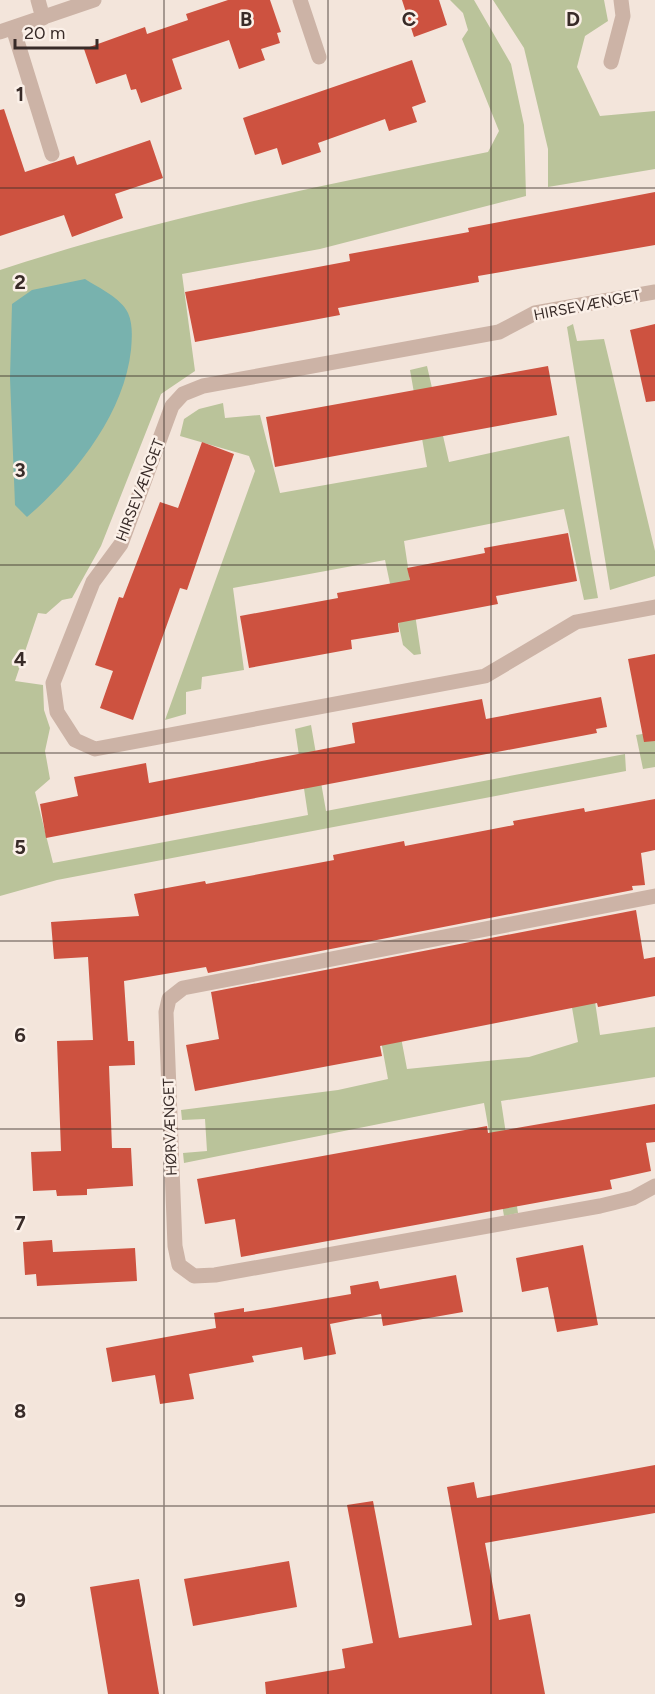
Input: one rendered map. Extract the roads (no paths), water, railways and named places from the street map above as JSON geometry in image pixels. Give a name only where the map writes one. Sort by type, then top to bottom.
[{"type":"street","points":[[38,0],[43,18]]},
{"type":"street","points":[[52,154],[6,30],[94,0]]},
{"type":"street","points":[[300,0],[319,57]]},
{"type":"street","points":[[611,62],[623,16],[621,0]]},
{"type":"street","name":"HIRSEVÆNGET","points":[[655,291],[536,313],[499,332],[203,386],[183,394],[172,406],[121,544],[93,582],[53,683],[57,712],[75,740],[95,749],[485,676],[576,622],[655,607]]},
{"type":"street","name":"HØRVÆNGET","points":[[655,896],[183,988],[169,999],[166,1011],[175,1246],[179,1265],[194,1276],[215,1275],[600,1206],[633,1198],[655,1186]]},
{"type":"water","points":[[85,279],[115,298],[128,313],[132,336],[126,374],[119,397],[94,442],[63,483],[27,517],[15,505],[10,378],[12,304],[32,290]]}]
